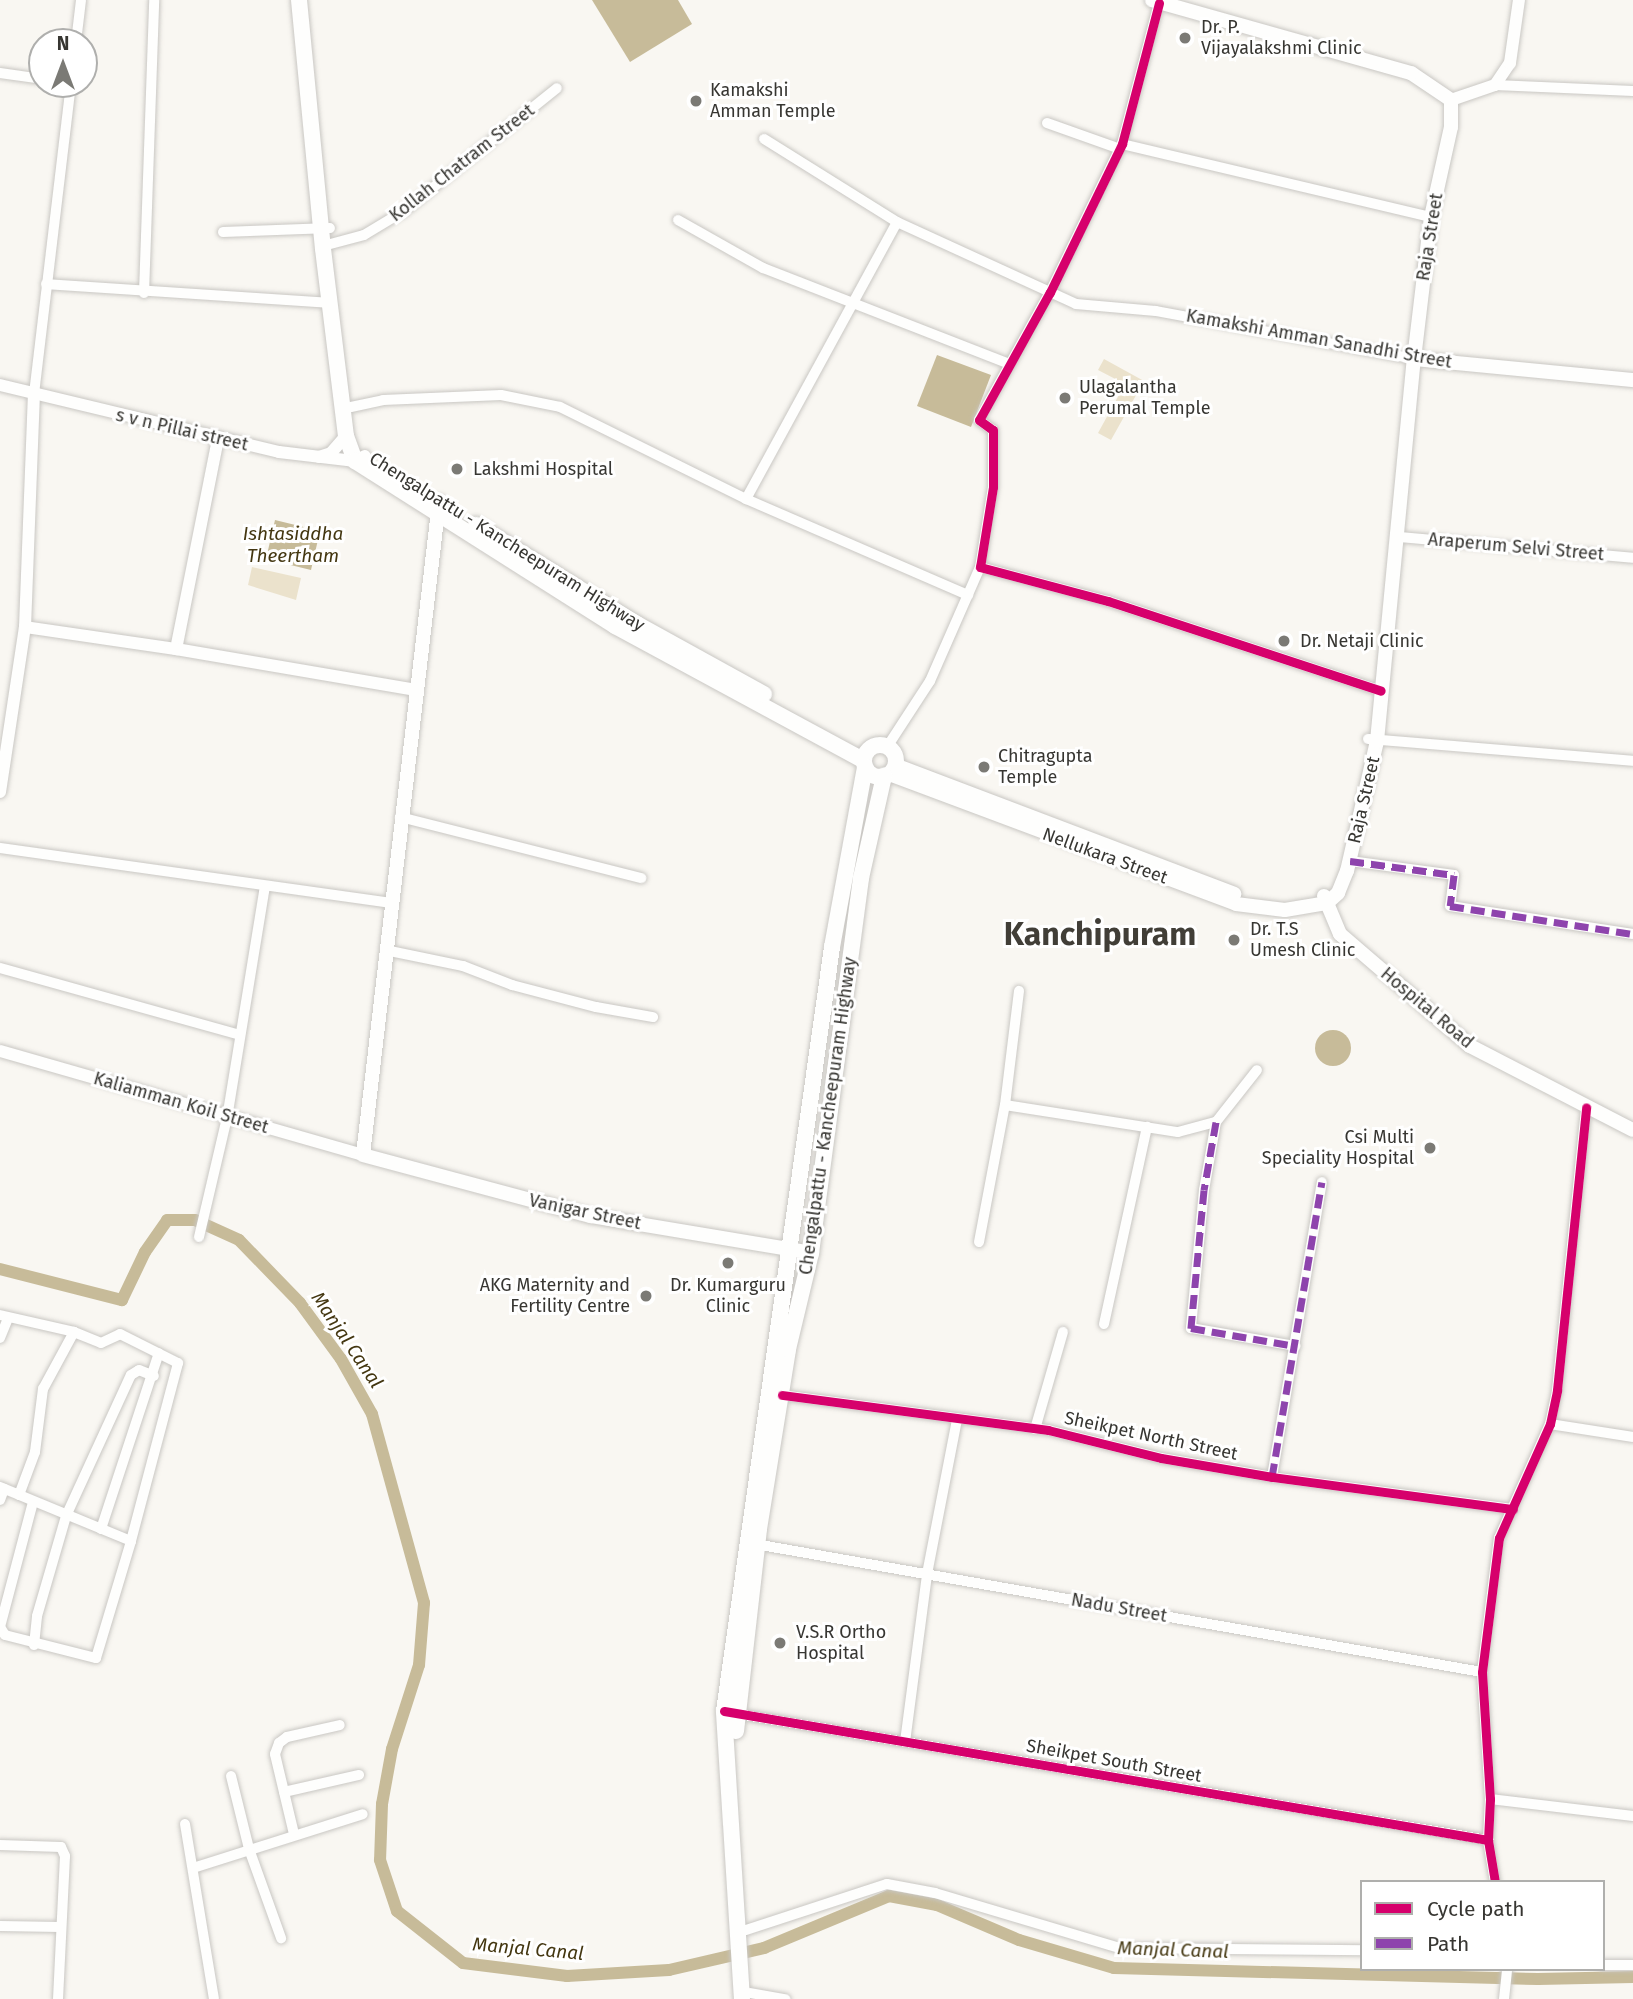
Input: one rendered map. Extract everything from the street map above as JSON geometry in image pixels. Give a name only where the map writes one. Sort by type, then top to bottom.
[{"type":"highway","points":[[299,0],[328,245],[330,303],[346,436],[360,458]]},
{"type":"highway","points":[[309,0],[326,228]]},
{"type":"highway","name":"Chengalpattu - Kancheepuram Highway","points":[[328,245],[360,458],[437,507],[865,759],[871,774],[890,772],[861,878],[811,1253],[751,1543]]},
{"type":"highway","points":[[748,1997],[730,1712],[832,947],[865,759],[887,747],[895,755],[890,772]]},
{"type":"main road","points":[[1155,1],[1412,73],[1451,100]]},
{"type":"main road","name":"Raja Street","points":[[1325,899],[1338,893],[1350,861],[1381,691],[1399,537],[1414,359],[1431,217],[1451,127],[1451,100]]},
{"type":"main road","name":"Kamakshi Amman Sanadhi Street","points":[[1414,359],[1633,380]]},
{"type":"main road","points":[[363,1154],[437,507]]},
{"type":"main road","name":"Raja Street","points":[[1325,899],[1339,869],[1373,740]]},
{"type":"main road","name":"Nellukara Street","points":[[890,772],[1239,896],[1293,901],[1325,899]]},
{"type":"main road","name":"Hospital Road","points":[[1325,899],[1340,934],[1469,1046],[1633,1130]]},
{"type":"main road","name":"Vanigar Street","points":[[363,1154],[591,1216],[811,1253]]},
{"type":"street","points":[[78,28],[81,0]]},
{"type":"street","points":[[144,293],[155,0]]},
{"type":"street","points":[[1495,85],[1510,63],[1519,0]]},
{"type":"street","points":[[887,747],[930,681],[980,567],[993,487],[993,430],[979,420],[1050,292],[1121,147],[1155,1]]},
{"type":"street","points":[[0,73],[28,77]]},
{"type":"street","points":[[1451,100],[1495,85],[1633,90]]},
{"type":"street","name":"Kollah Chatram Street","points":[[328,245],[364,235],[404,211],[558,88]]},
{"type":"street","points":[[0,792],[25,627],[34,394],[69,98]]},
{"type":"street","points":[[1047,123],[1121,147],[1431,217]]},
{"type":"street","name":"Kamakshi Amman Sanadhi Street","points":[[764,139],[897,222],[1076,304],[1156,311],[1414,359]]},
{"type":"street","points":[[678,220],[763,268],[1009,364]]},
{"type":"street","points":[[746,499],[897,222]]},
{"type":"street","points":[[223,232],[326,228]]},
{"type":"street","points":[[46,284],[144,293],[330,303]]},
{"type":"street","name":"s v n Pillai street","points":[[0,385],[218,439],[315,457],[360,458]]},
{"type":"street","points":[[351,407],[441,396],[523,396],[560,407],[746,499],[968,595]]},
{"type":"street","points":[[315,457],[331,453],[346,436]]},
{"type":"street","points":[[176,649],[218,439]]},
{"type":"street","name":"Araperum Selvi Street","points":[[1399,537],[1633,558]]},
{"type":"street","points":[[980,567],[1108,601],[1381,691]]},
{"type":"street","points":[[25,627],[176,649],[415,690]]},
{"type":"street","points":[[1373,740],[1633,761]]},
{"type":"street","points":[[400,817],[641,878]]},
{"type":"street","points":[[0,848],[390,902]]},
{"type":"street","points":[[1350,861],[1454,875],[1450,906],[1633,934]]},
{"type":"street","points":[[199,1237],[227,1118],[265,886]]},
{"type":"street","points":[[385,950],[463,966],[512,985],[596,1007],[653,1017]]},
{"type":"street","points":[[0,968],[240,1035]]},
{"type":"street","points":[[979,1242],[1005,1105],[1019,991]]},
{"type":"street","name":"Kaliamman Koil Street","points":[[0,1051],[227,1118],[363,1154]]},
{"type":"street","points":[[1257,1070],[1216,1122],[1204,1190],[1192,1328],[1295,1346]]},
{"type":"street","points":[[1005,1105],[1178,1132],[1216,1122]]},
{"type":"street","points":[[1495,1880],[1488,1840],[1490,1800],[1482,1672],[1499,1538],[1550,1424],[1586,1107]]},
{"type":"street","points":[[1104,1324],[1147,1127]]},
{"type":"street","points":[[1272,1477],[1322,1182]]},
{"type":"street","points":[[0,1338],[4,1316],[74,1332],[101,1343],[120,1334],[178,1363],[98,1657],[34,1645],[5,1635],[0,1626],[33,1502]]},
{"type":"street","points":[[19,1495],[35,1452],[43,1389],[74,1332]]},
{"type":"street","points":[[1035,1429],[1063,1332]]},
{"type":"street","points":[[101,1529],[154,1376],[159,1353]]},
{"type":"street","points":[[34,1645],[37,1616],[66,1516],[131,1375],[139,1370],[154,1376]]},
{"type":"street","name":"Sheikpet North Street","points":[[782,1395],[1035,1429],[1272,1477],[1513,1509]]},
{"type":"street","points":[[905,1742],[927,1574],[957,1420]]},
{"type":"street","points":[[1550,1424],[1633,1437]]},
{"type":"street","points":[[1,1492],[19,1495],[131,1541]]},
{"type":"street","name":"Nadu Street","points":[[751,1543],[1482,1672]]},
{"type":"street","name":"Sheikpet South Street","points":[[730,1712],[1488,1840]]},
{"type":"street","points":[[294,1834],[275,1754],[279,1744],[287,1737],[340,1725]]},
{"type":"street","points":[[284,1792],[359,1775]]},
{"type":"street","points":[[232,1776],[249,1849],[281,1938]]},
{"type":"street","points":[[1490,1800],[1633,1816]]},
{"type":"street","points":[[193,1868],[363,1814]]},
{"type":"street","points":[[185,1824],[214,1999]]},
{"type":"street","points":[[0,1845],[61,1847],[65,1856],[58,1999]]},
{"type":"street","points":[[743,1933],[887,1884],[935,1893],[1120,1948],[1360,1950]]},
{"type":"street","points":[[0,1926],[60,1927]]},
{"type":"street","points":[[1605,1965],[1633,1965]]},
{"type":"street","points":[[1504,1999],[1507,1971]]},
{"type":"street","points":[[748,1997],[785,1999]]},
{"type":"shaded area","points":[[1104,359],[1144,381],[1111,440],[1098,433],[1125,384],[1098,370]]},
{"type":"shaded area","points":[[252,567],[301,578],[296,600],[248,585]]},
{"type":"water","points":[[592,0],[678,0],[692,24],[630,62]]},
{"type":"water","points":[[937,355],[991,375],[971,427],[917,406]]},
{"type":"water","name":"Ishtasiddha Theertham","points":[[275,520],[320,531],[311,570],[266,559]]},
{"type":"water","points":[[1333,1030],[1346,1035],[1351,1048],[1346,1061],[1333,1066],[1320,1061],[1315,1048],[1320,1035]]},
{"type":"waterway","name":"Manjal Canal","points":[[0,1269],[122,1300],[145,1252],[167,1220],[195,1220],[239,1240],[300,1303],[341,1359],[372,1414],[424,1603],[419,1665],[392,1749],[382,1804],[380,1860],[397,1911],[463,1963],[567,1976],[669,1970],[764,1948],[889,1896],[937,1905],[1019,1940],[1114,1968],[1538,1979],[1633,1977]]},
{"type":"marked path","points":[[1350,861],[1454,875],[1450,906],[1633,934]]},
{"type":"marked path","points":[[1216,1122],[1204,1190],[1191,1328],[1295,1346]]},
{"type":"marked path","points":[[1272,1477],[1322,1182]]},
{"type":"cycle path","points":[[1159,3],[1122,144],[1050,292],[979,420],[993,430],[993,487],[980,567],[1108,601],[1381,691]]},
{"type":"cycle path","points":[[1495,1880],[1488,1840],[1490,1799],[1482,1672],[1499,1538],[1550,1424],[1557,1390],[1586,1107]]},
{"type":"cycle path","points":[[782,1395],[1048,1430],[1161,1458],[1272,1477],[1513,1509]]},
{"type":"cycle path","points":[[724,1711],[1488,1840]]},
{"type":"place","name":"Dr. P. Vijayalakshmi Clinic","points":[[1185,38]]},
{"type":"place","name":"Kamakshi Amman Temple","points":[[696,101]]},
{"type":"place","name":"Ulagalantha Perumal Temple","points":[[1065,398]]},
{"type":"place","name":"Lakshmi Hospital","points":[[457,469]]},
{"type":"place","name":"Dr. Netaji Clinic","points":[[1284,641]]},
{"type":"place","name":"Chitragupta Temple","points":[[984,767]]},
{"type":"place","name":"Dr. T.S Umesh Clinic","points":[[1234,940]]},
{"type":"place","name":"Csi Multi Speciality Hospital","points":[[1430,1148]]},
{"type":"place","name":"Dr. Kumarguru Clinic","points":[[728,1263]]},
{"type":"place","name":"AKG Maternity and Fertility Centre","points":[[646,1296]]},
{"type":"place","name":"V.S.R Ortho Hospital","points":[[780,1643]]},
{"type":"district","name":"Kanchipuram","points":[[1100,934]]}]
